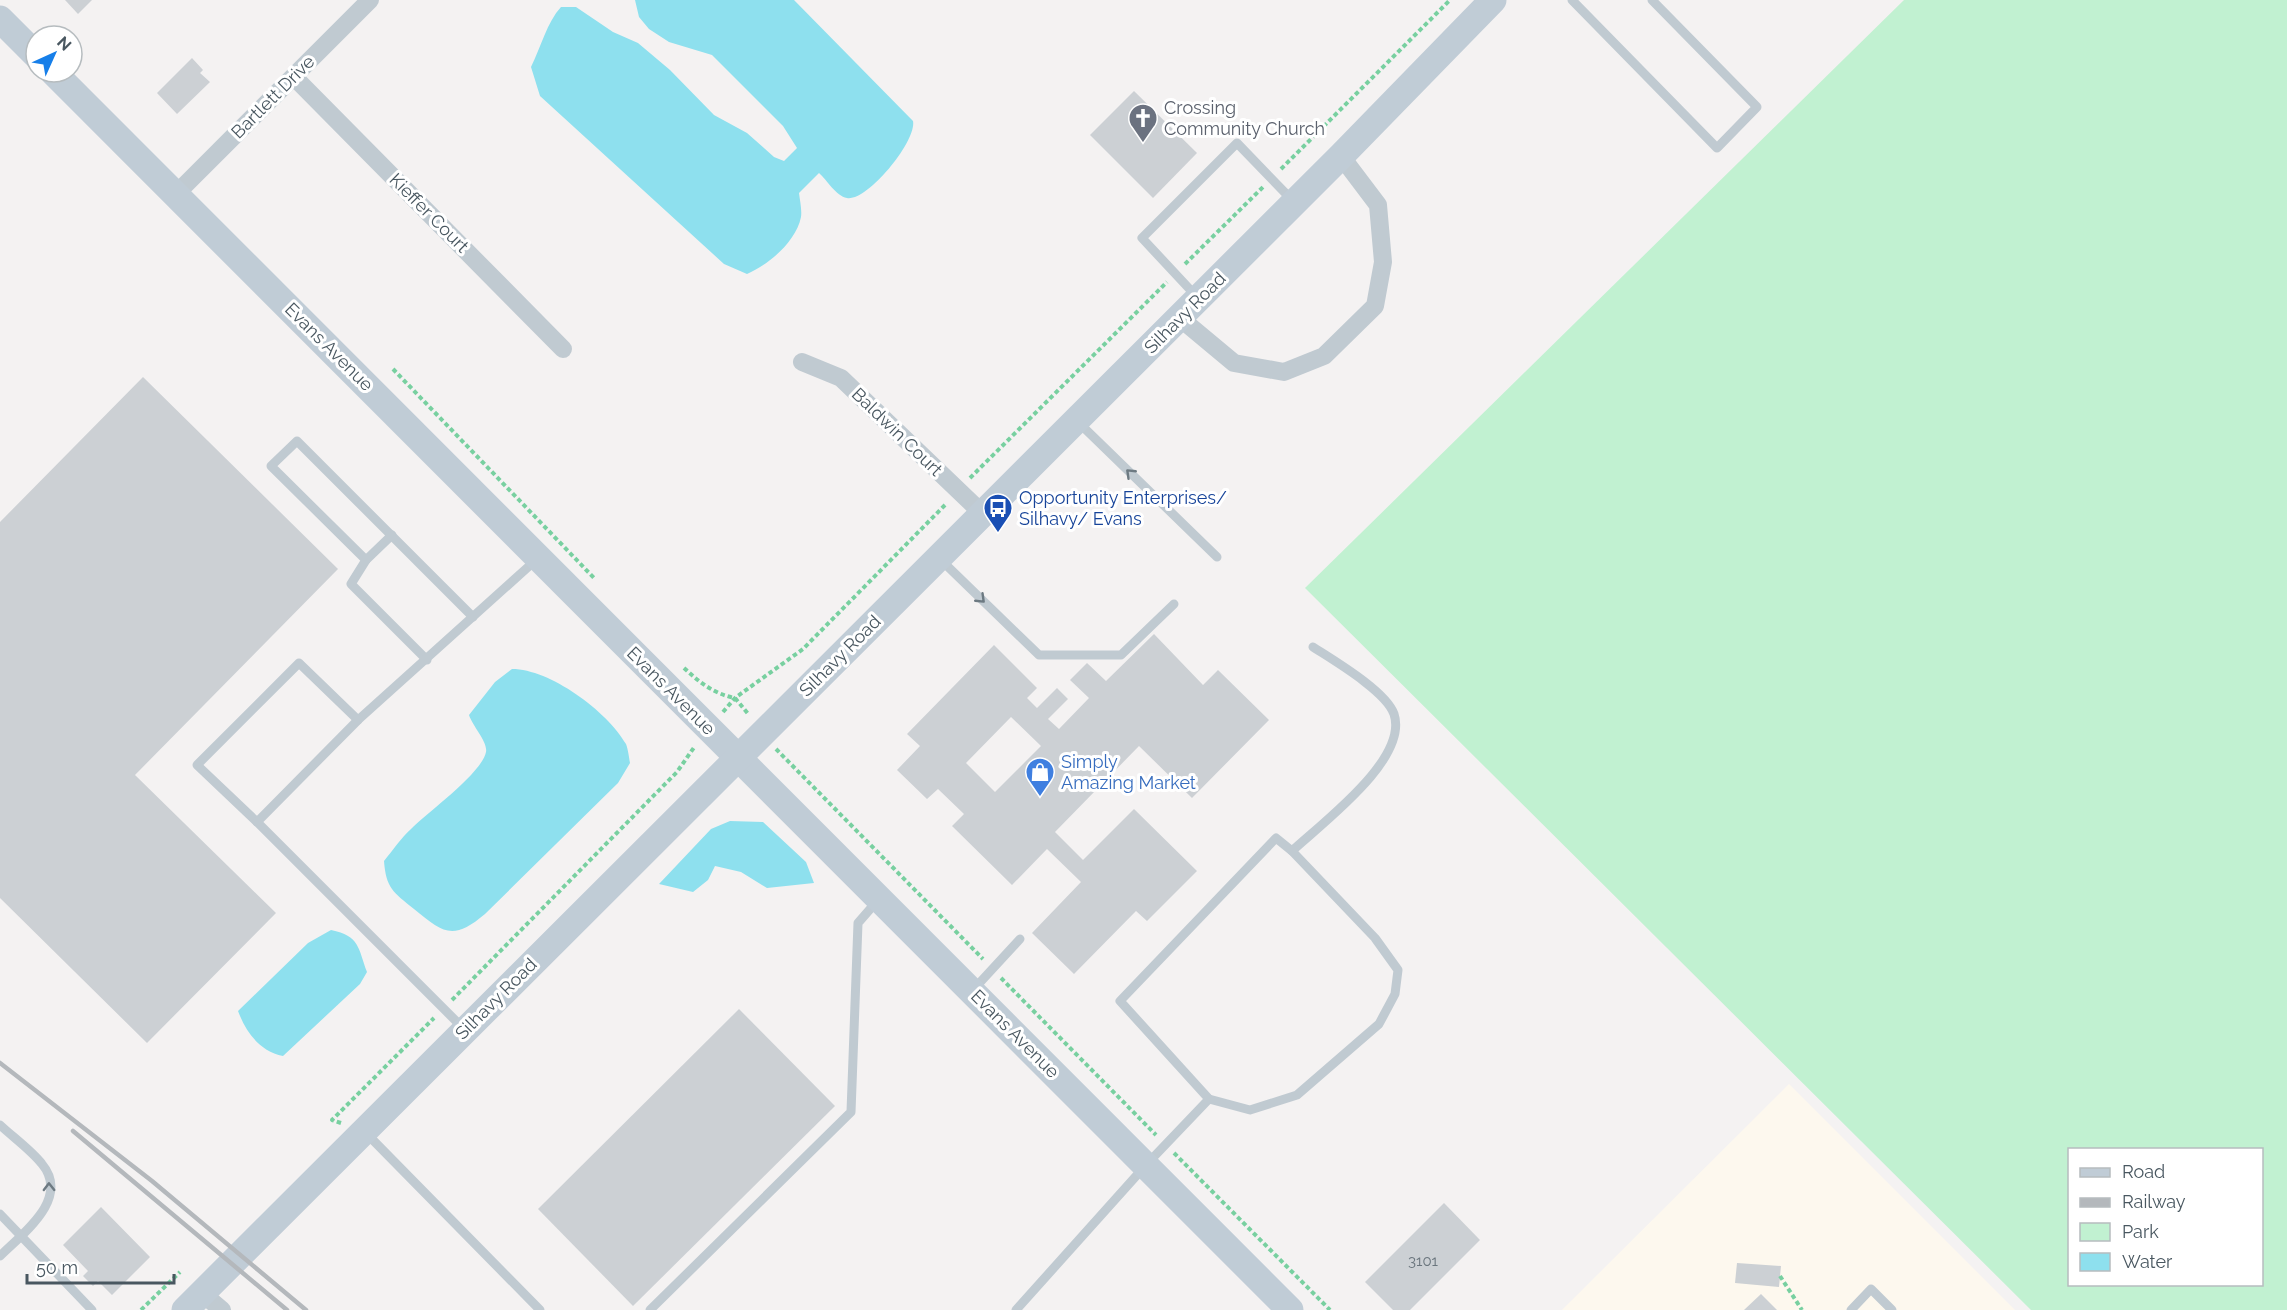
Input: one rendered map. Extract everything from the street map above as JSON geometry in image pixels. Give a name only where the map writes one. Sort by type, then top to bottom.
[{"type":"street","name":"Bartlett Drive","points":[[176,194],[370,0]]},
{"type":"street","name":"Silhavy Road","points":[[203,1304],[364,1130],[1295,203],[1493,0]]},
{"type":"street","points":[[0,19],[24,43]]},
{"type":"street","name":"Kieffer Court","points":[[294,77],[563,349]]},
{"type":"street","name":"Evans Avenue","points":[[65,84],[1290,1310]]},
{"type":"street","points":[[1180,318],[1234,363],[1284,372],[1324,356],[1375,306],[1383,262],[1377,205],[1341,156]]},
{"type":"street","name":"Baldwin Court","points":[[802,362],[841,378],[983,514]]},
{"type":"lane","points":[[1572,0],[1717,148],[1757,107],[1652,0]]},
{"type":"lane","points":[[1199,299],[1142,238],[1237,143],[1295,203]]},
{"type":"lane","points":[[1077,421],[1217,557]]},
{"type":"lane","points":[[366,560],[272,466],[297,441],[473,617]]},
{"type":"lane","points":[[392,535],[366,560],[351,584],[427,660]]},
{"type":"lane","points":[[257,822],[358,720],[539,558]]},
{"type":"lane","points":[[939,558],[1039,655],[1121,655],[1174,604]]},
{"type":"lane","points":[[1292,851],[1379,770],[1394,743],[1394,713],[1375,690],[1313,647]]},
{"type":"lane","points":[[358,720],[299,663],[197,765],[257,822],[464,1030]]},
{"type":"lane","points":[[1276,838],[1292,851],[1375,938],[1398,970],[1395,994],[1379,1024],[1297,1095],[1250,1110],[1209,1099],[1120,1001],[1276,838]]},
{"type":"lane","points":[[650,1310],[851,1112],[858,923],[880,899]]},
{"type":"lane","points":[[972,991],[1020,939]]},
{"type":"lane","points":[[1016,1310],[1146,1165],[1209,1099]]},
{"type":"lane","points":[[0,1125],[43,1164],[51,1181],[49,1198],[43,1212],[0,1256]]},
{"type":"lane","points":[[364,1130],[540,1310]]},
{"type":"lane","points":[[0,1214],[92,1310]]},
{"type":"lane","points":[[1851,1310],[1871,1289],[1892,1310]]},
{"type":"path","points":[[364,1130],[332,1120],[677,772],[735,698],[803,649],[1450,0]]},
{"type":"path","points":[[393,369],[603,587]]},
{"type":"path","points":[[676,661],[699,682],[722,696],[735,698],[783,759],[1330,1310]]},
{"type":"path","points":[[141,1310],[180,1272]]},
{"type":"path","points":[[1780,1276],[1802,1310]]},
{"type":"shaded area","points":[[1789,1084],[2015,1310],[1562,1310]]},
{"type":"green space","points":[[1904,0],[2287,0],[2287,1310],[2031,1310],[1305,588]]},
{"type":"water","points":[[635,0],[794,0],[913,121],[907,142],[878,181],[856,197],[843,197],[819,173],[799,193],[801,217],[793,235],[780,252],[764,265],[747,274],[724,264],[540,96],[531,67],[556,13],[561,7],[576,7],[613,32],[638,43],[670,70],[714,115],[747,133],[774,157],[784,161],[797,148],[783,126],[712,55],[669,42],[649,29],[639,17]]},
{"type":"water","points":[[512,669],[543,676],[560,684],[592,706],[606,718],[626,744],[630,763],[618,783],[485,914],[464,928],[448,931],[433,924],[392,889],[384,861],[400,840],[465,781],[482,761],[486,752],[485,744],[469,715],[495,682]]},
{"type":"water","points":[[730,821],[763,822],[806,862],[814,883],[767,888],[741,872],[715,866],[708,880],[693,892],[659,884],[711,829]]},
{"type":"water","points":[[331,930],[353,940],[367,972],[360,984],[283,1056],[267,1050],[254,1040],[238,1011],[308,943]]},
{"type":"building","points":[[65,0],[92,0],[78,14]]},
{"type":"building","points":[[192,58],[203,70],[200,73],[210,82],[177,114],[157,93]]},
{"type":"building","name":"Crossing Community Church","points":[[1134,91],[1197,153],[1153,198],[1090,135]]},
{"type":"building","points":[[143,377],[338,569],[135,775],[276,913],[147,1043],[0,898],[0,522]]},
{"type":"building","points":[[1154,634],[1203,685],[1218,670],[1269,720],[1192,798],[1139,746],[1055,832],[1083,860],[1134,809],[1197,871],[1147,921],[1136,911],[1074,974],[1032,933],[1081,882],[1047,849],[1012,885],[952,826],[964,814],[938,789],[927,799],[897,770],[920,746],[907,734],[994,645],[1037,688],[1027,698],[1037,708],[1057,688],[1068,699],[1048,719],[1059,729],[1089,698],[1070,680],[1087,663],[1106,681]],"holes":[[[1011,717],[1041,746],[995,792],[966,763]]]},
{"type":"building","points":[[739,1009],[835,1106],[633,1306],[538,1209]]},
{"type":"building","points":[[1444,1203],[1480,1240],[1410,1310],[1393,1310],[1365,1282]]},
{"type":"building","points":[[101,1207],[150,1257],[112,1295],[98,1281],[93,1286],[83,1276],[88,1271],[63,1245]]},
{"type":"building","points":[[1737,1263],[1781,1266],[1779,1287],[1735,1283]]},
{"type":"building","points":[[1761,1294],[1777,1310],[1744,1310]]},
{"type":"railway","points":[[0,1063],[152,1181],[306,1310]]},
{"type":"railway","points":[[73,1131],[287,1310]]},
{"type":"place","name":"Crossing Community Church","points":[[1143,144]]},
{"type":"place","name":"Opportunity Enterprises/ Silhavy/ Evans","points":[[998,534]]},
{"type":"place","name":"Simply Amazing Market","points":[[1040,798]]}]
